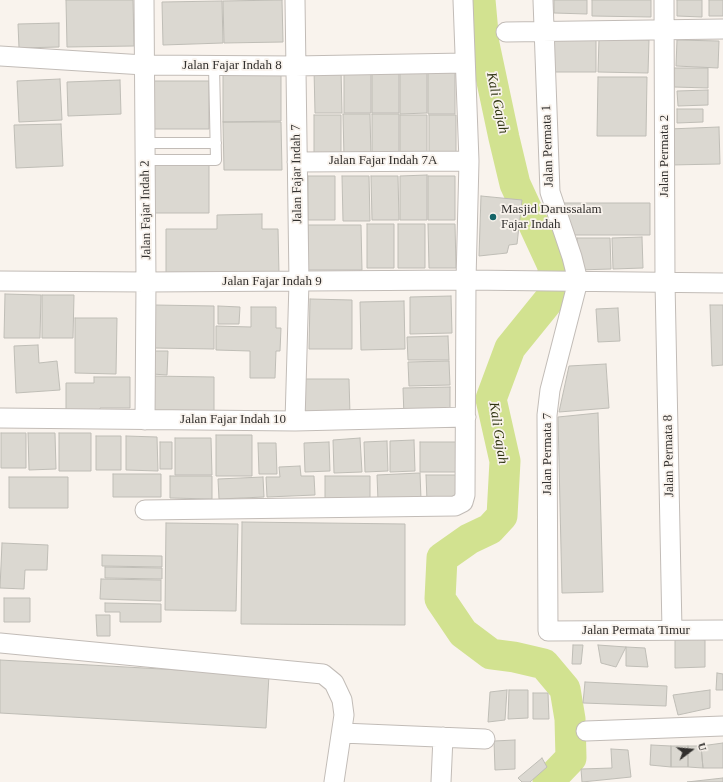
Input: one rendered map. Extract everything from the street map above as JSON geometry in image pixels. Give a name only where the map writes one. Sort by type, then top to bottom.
[{"type":"street","name":"Jalan Fajar Indah 2","points":[[144,0],[146,282],[145,420]]},
{"type":"street","name":"Jalan Fajar Indah 7","points":[[295,0],[299,282],[295,421]]},
{"type":"street","points":[[145,510],[459,505],[463,502],[465,495],[466,280],[469,161],[463,0]]},
{"type":"street","name":"Jalan Permata 1","points":[[543,0],[550,192],[572,257],[576,280]]},
{"type":"street","name":"Jalan Permata 2","points":[[664,0],[666,282]]},
{"type":"street","points":[[506,32],[723,29]]},
{"type":"street","name":"Jalan Fajar Indah 8","points":[[0,56],[144,65],[296,66],[465,63]]},
{"type":"street","name":"Jalan Fajar Indah 7A","points":[[297,162],[469,161]]},
{"type":"street","name":"Jalan Fajar Indah 9","points":[[0,281],[299,282],[576,280],[723,283]]},
{"type":"street","name":"Jalan Permata 7","points":[[548,631],[547,415],[550,390],[576,280]]},
{"type":"street","name":"Jalan Permata 8","points":[[666,282],[672,630]]},
{"type":"street","name":"Jalan Fajar Indah 10","points":[[0,418],[295,421],[466,417]]},
{"type":"street","name":"Jalan Permata Timur","points":[[548,631],[723,630]]},
{"type":"street","points":[[0,643],[323,674],[334,683],[342,700],[344,715],[334,782]]},
{"type":"street","points":[[586,731],[723,726]]},
{"type":"street","points":[[342,734],[484,739]]},
{"type":"street","points":[[440,782],[443,737]]},
{"type":"lane","points":[[145,151],[216,160],[214,66]]},
{"type":"lane","points":[[145,151],[216,143]]},
{"type":"building","points":[[66,0],[133,0],[134,46],[67,47]]},
{"type":"building","points":[[282,0],[283,42],[224,43],[223,1]]},
{"type":"building","points":[[554,0],[587,0],[587,14],[554,13]]},
{"type":"building","points":[[592,0],[651,0],[651,17],[592,16]]},
{"type":"building","points":[[677,0],[702,0],[702,17],[677,16]]},
{"type":"building","points":[[709,0],[723,0],[723,16],[709,16]]},
{"type":"building","points":[[222,1],[223,43],[163,45],[162,2]]},
{"type":"building","points":[[59,23],[59,47],[19,48],[18,24]]},
{"type":"building","points":[[553,37],[596,37],[596,72],[552,72]]},
{"type":"building","points":[[599,39],[649,40],[648,73],[598,72]]},
{"type":"building","points":[[677,40],[719,41],[718,68],[676,66]]},
{"type":"building","points":[[674,68],[708,68],[708,88],[674,87]]},
{"type":"building","points":[[314,69],[341,69],[342,113],[315,113]]},
{"type":"building","points":[[344,69],[371,69],[371,113],[344,113]]},
{"type":"building","points":[[372,69],[399,69],[399,113],[372,113]]},
{"type":"building","points":[[400,69],[427,69],[427,113],[400,114]]},
{"type":"building","points":[[428,70],[455,70],[455,114],[428,114]]},
{"type":"building","points":[[223,74],[281,74],[281,121],[223,122]]},
{"type":"building","points":[[598,77],[647,77],[646,136],[597,136]]},
{"type":"building","points":[[60,79],[62,120],[19,122],[17,81]]},
{"type":"building","points":[[120,80],[121,114],[68,116],[67,82]]},
{"type":"building","points":[[151,81],[209,81],[209,129],[151,129]]},
{"type":"building","points":[[708,90],[708,105],[678,106],[677,91]]},
{"type":"building","points":[[677,109],[703,109],[703,122],[677,123]]},
{"type":"building","points":[[343,114],[370,114],[371,158],[344,158]]},
{"type":"building","points":[[372,114],[399,114],[399,158],[372,158]]},
{"type":"building","points":[[314,115],[341,115],[341,159],[314,159]]},
{"type":"building","points":[[400,115],[427,115],[427,159],[400,159]]},
{"type":"building","points":[[429,115],[456,115],[456,159],[429,159]]},
{"type":"building","points":[[223,122],[281,122],[282,170],[224,170]]},
{"type":"building","points":[[61,124],[63,166],[16,168],[14,125]]},
{"type":"building","points":[[719,127],[720,164],[670,165],[669,129]]},
{"type":"building","points":[[151,165],[209,165],[209,213],[151,213]]},
{"type":"building","points":[[427,175],[427,220],[400,220],[400,176]]},
{"type":"building","points":[[308,176],[335,176],[335,220],[308,220]]},
{"type":"building","points":[[342,176],[369,176],[370,221],[343,221]]},
{"type":"building","points":[[371,176],[398,176],[399,220],[372,220]]},
{"type":"building","points":[[428,176],[455,176],[455,220],[428,220]]},
{"type":"building","points":[[481,196],[522,200],[517,244],[509,245],[507,253],[479,256]]},
{"type":"building","points":[[556,203],[650,203],[650,235],[567,235]]},
{"type":"building","points":[[262,214],[262,229],[278,229],[279,274],[166,274],[166,229],[217,229],[217,215]]},
{"type":"building","points":[[367,224],[394,224],[394,268],[367,268]]},
{"type":"building","points":[[398,224],[425,224],[425,268],[398,268]]},
{"type":"building","points":[[428,224],[455,224],[456,268],[429,268]]},
{"type":"building","points":[[308,225],[361,225],[362,270],[308,270]]},
{"type":"building","points":[[642,237],[643,268],[613,269],[612,238]]},
{"type":"building","points":[[577,238],[610,238],[611,269],[578,270]]},
{"type":"building","points":[[5,294],[41,295],[40,338],[4,338]]},
{"type":"building","points":[[42,295],[74,295],[73,338],[42,338]]},
{"type":"building","points":[[451,296],[452,333],[410,334],[410,297]]},
{"type":"building","points":[[310,299],[352,300],[352,349],[309,349]]},
{"type":"building","points":[[404,301],[405,349],[361,350],[360,302]]},
{"type":"building","points":[[154,305],[214,306],[214,349],[154,348]]},
{"type":"building","points":[[710,305],[723,305],[723,365],[712,366]]},
{"type":"building","points":[[218,306],[240,307],[239,324],[218,324]]},
{"type":"building","points":[[251,307],[276,307],[276,328],[281,328],[280,351],[276,351],[275,378],[250,378],[250,351],[216,350],[216,326],[251,327]]},
{"type":"building","points":[[618,308],[620,341],[598,342],[596,309]]},
{"type":"building","points":[[75,318],[117,318],[116,374],[75,373]]},
{"type":"building","points":[[448,336],[449,360],[408,360],[407,337]]},
{"type":"building","points":[[38,345],[39,363],[57,361],[60,390],[16,393],[14,346]]},
{"type":"building","points":[[153,351],[168,351],[167,375],[152,374]]},
{"type":"building","points":[[449,361],[450,385],[409,386],[408,362]]},
{"type":"building","points":[[606,364],[609,408],[559,412],[569,366]]},
{"type":"building","points":[[151,376],[214,377],[214,415],[151,415]]},
{"type":"building","points":[[94,377],[130,377],[130,408],[100,408],[100,415],[66,415],[66,383],[94,383]]},
{"type":"building","points":[[302,379],[349,379],[350,415],[302,416]]},
{"type":"building","points":[[450,387],[450,416],[404,417],[403,388]]},
{"type":"building","points":[[598,413],[603,592],[562,593],[558,417]]},
{"type":"building","points":[[1,433],[26,433],[26,468],[1,468]]},
{"type":"building","points":[[28,433],[55,433],[56,469],[29,470]]},
{"type":"building","points":[[59,433],[91,433],[91,471],[59,471]]},
{"type":"building","points":[[216,435],[252,435],[252,476],[216,476]]},
{"type":"building","points":[[96,436],[121,436],[121,470],[96,470]]},
{"type":"building","points":[[126,436],[157,437],[158,471],[126,470]]},
{"type":"building","points":[[175,438],[211,438],[212,475],[175,475]]},
{"type":"building","points":[[360,438],[362,472],[334,473],[333,440]]},
{"type":"building","points":[[414,440],[415,471],[390,472],[390,441]]},
{"type":"building","points":[[387,441],[388,471],[365,472],[364,442]]},
{"type":"building","points":[[160,442],[172,442],[172,469],[160,469]]},
{"type":"building","points":[[329,442],[330,471],[305,472],[304,443]]},
{"type":"building","points":[[420,442],[457,442],[457,472],[420,472]]},
{"type":"building","points":[[258,443],[276,443],[277,474],[259,474]]},
{"type":"building","points":[[300,466],[301,476],[314,476],[315,495],[267,497],[266,477],[280,477],[279,467]]},
{"type":"building","points":[[420,473],[421,499],[378,501],[377,475]]},
{"type":"building","points":[[113,474],[161,474],[161,497],[113,497]]},
{"type":"building","points":[[426,475],[457,475],[458,500],[427,501]]},
{"type":"building","points":[[170,476],[212,476],[212,499],[170,498]]},
{"type":"building","points":[[325,476],[370,476],[370,501],[325,501]]},
{"type":"building","points":[[9,477],[68,477],[68,508],[9,508]]},
{"type":"building","points":[[263,477],[264,497],[219,499],[218,479]]},
{"type":"building","points":[[242,522],[405,524],[405,625],[241,624]]},
{"type":"building","points":[[166,523],[238,524],[236,611],[165,610]]},
{"type":"building","points":[[2,543],[48,545],[47,570],[25,570],[24,589],[0,588]]},
{"type":"building","points":[[102,555],[162,556],[162,567],[102,566]]},
{"type":"building","points":[[105,567],[162,568],[162,579],[105,578]]},
{"type":"building","points":[[101,579],[161,580],[161,601],[100,599]]},
{"type":"building","points":[[4,598],[30,598],[30,622],[4,622]]},
{"type":"building","points":[[105,603],[161,604],[161,622],[120,622],[120,612],[105,612]]},
{"type":"building","points":[[96,615],[110,615],[110,636],[97,636]]},
{"type":"building","points":[[675,637],[705,640],[705,667],[675,668]]},
{"type":"building","points":[[573,645],[583,645],[581,664],[572,664]]},
{"type":"building","points":[[598,645],[626,647],[616,667],[601,663]]},
{"type":"building","points":[[626,647],[645,648],[648,667],[626,666]]},
{"type":"building","points":[[0,660],[269,675],[266,728],[0,713]]},
{"type":"building","points":[[717,673],[723,674],[723,690],[716,690]]},
{"type":"building","points":[[585,682],[667,686],[666,706],[583,703]]},
{"type":"building","points":[[507,690],[505,720],[488,722],[490,692]]},
{"type":"building","points":[[509,690],[528,690],[528,718],[508,719]]},
{"type":"building","points":[[710,690],[710,708],[678,715],[673,695]]},
{"type":"building","points":[[533,693],[548,693],[549,719],[533,719]]},
{"type":"building","points":[[515,740],[515,769],[495,770],[494,741]]},
{"type":"building","points":[[723,743],[723,768],[703,768],[701,746]]},
{"type":"building","points":[[651,745],[671,746],[671,767],[650,765]]},
{"type":"building","points":[[671,746],[688,746],[688,767],[671,767]]},
{"type":"building","points":[[688,746],[701,746],[703,768],[688,767]]},
{"type":"building","points":[[611,749],[628,750],[631,777],[582,782],[581,769],[612,768]]},
{"type":"building","points":[[542,758],[547,767],[530,782],[522,782],[518,778]]},
{"type":"building","points":[[723,778],[723,782],[687,782]]},
{"type":"waterway","name":"Kali Gajah","points":[[480,0],[484,44],[515,184],[553,266],[553,295],[510,348],[491,399],[505,461],[502,516],[490,529],[469,539],[442,558],[440,599],[463,633],[491,654],[514,657],[544,664],[565,689],[570,719],[571,758],[548,782]]},
{"type":"place","name":"Masjid Darussalam Fajar Indah","points":[[493,217]]}]
